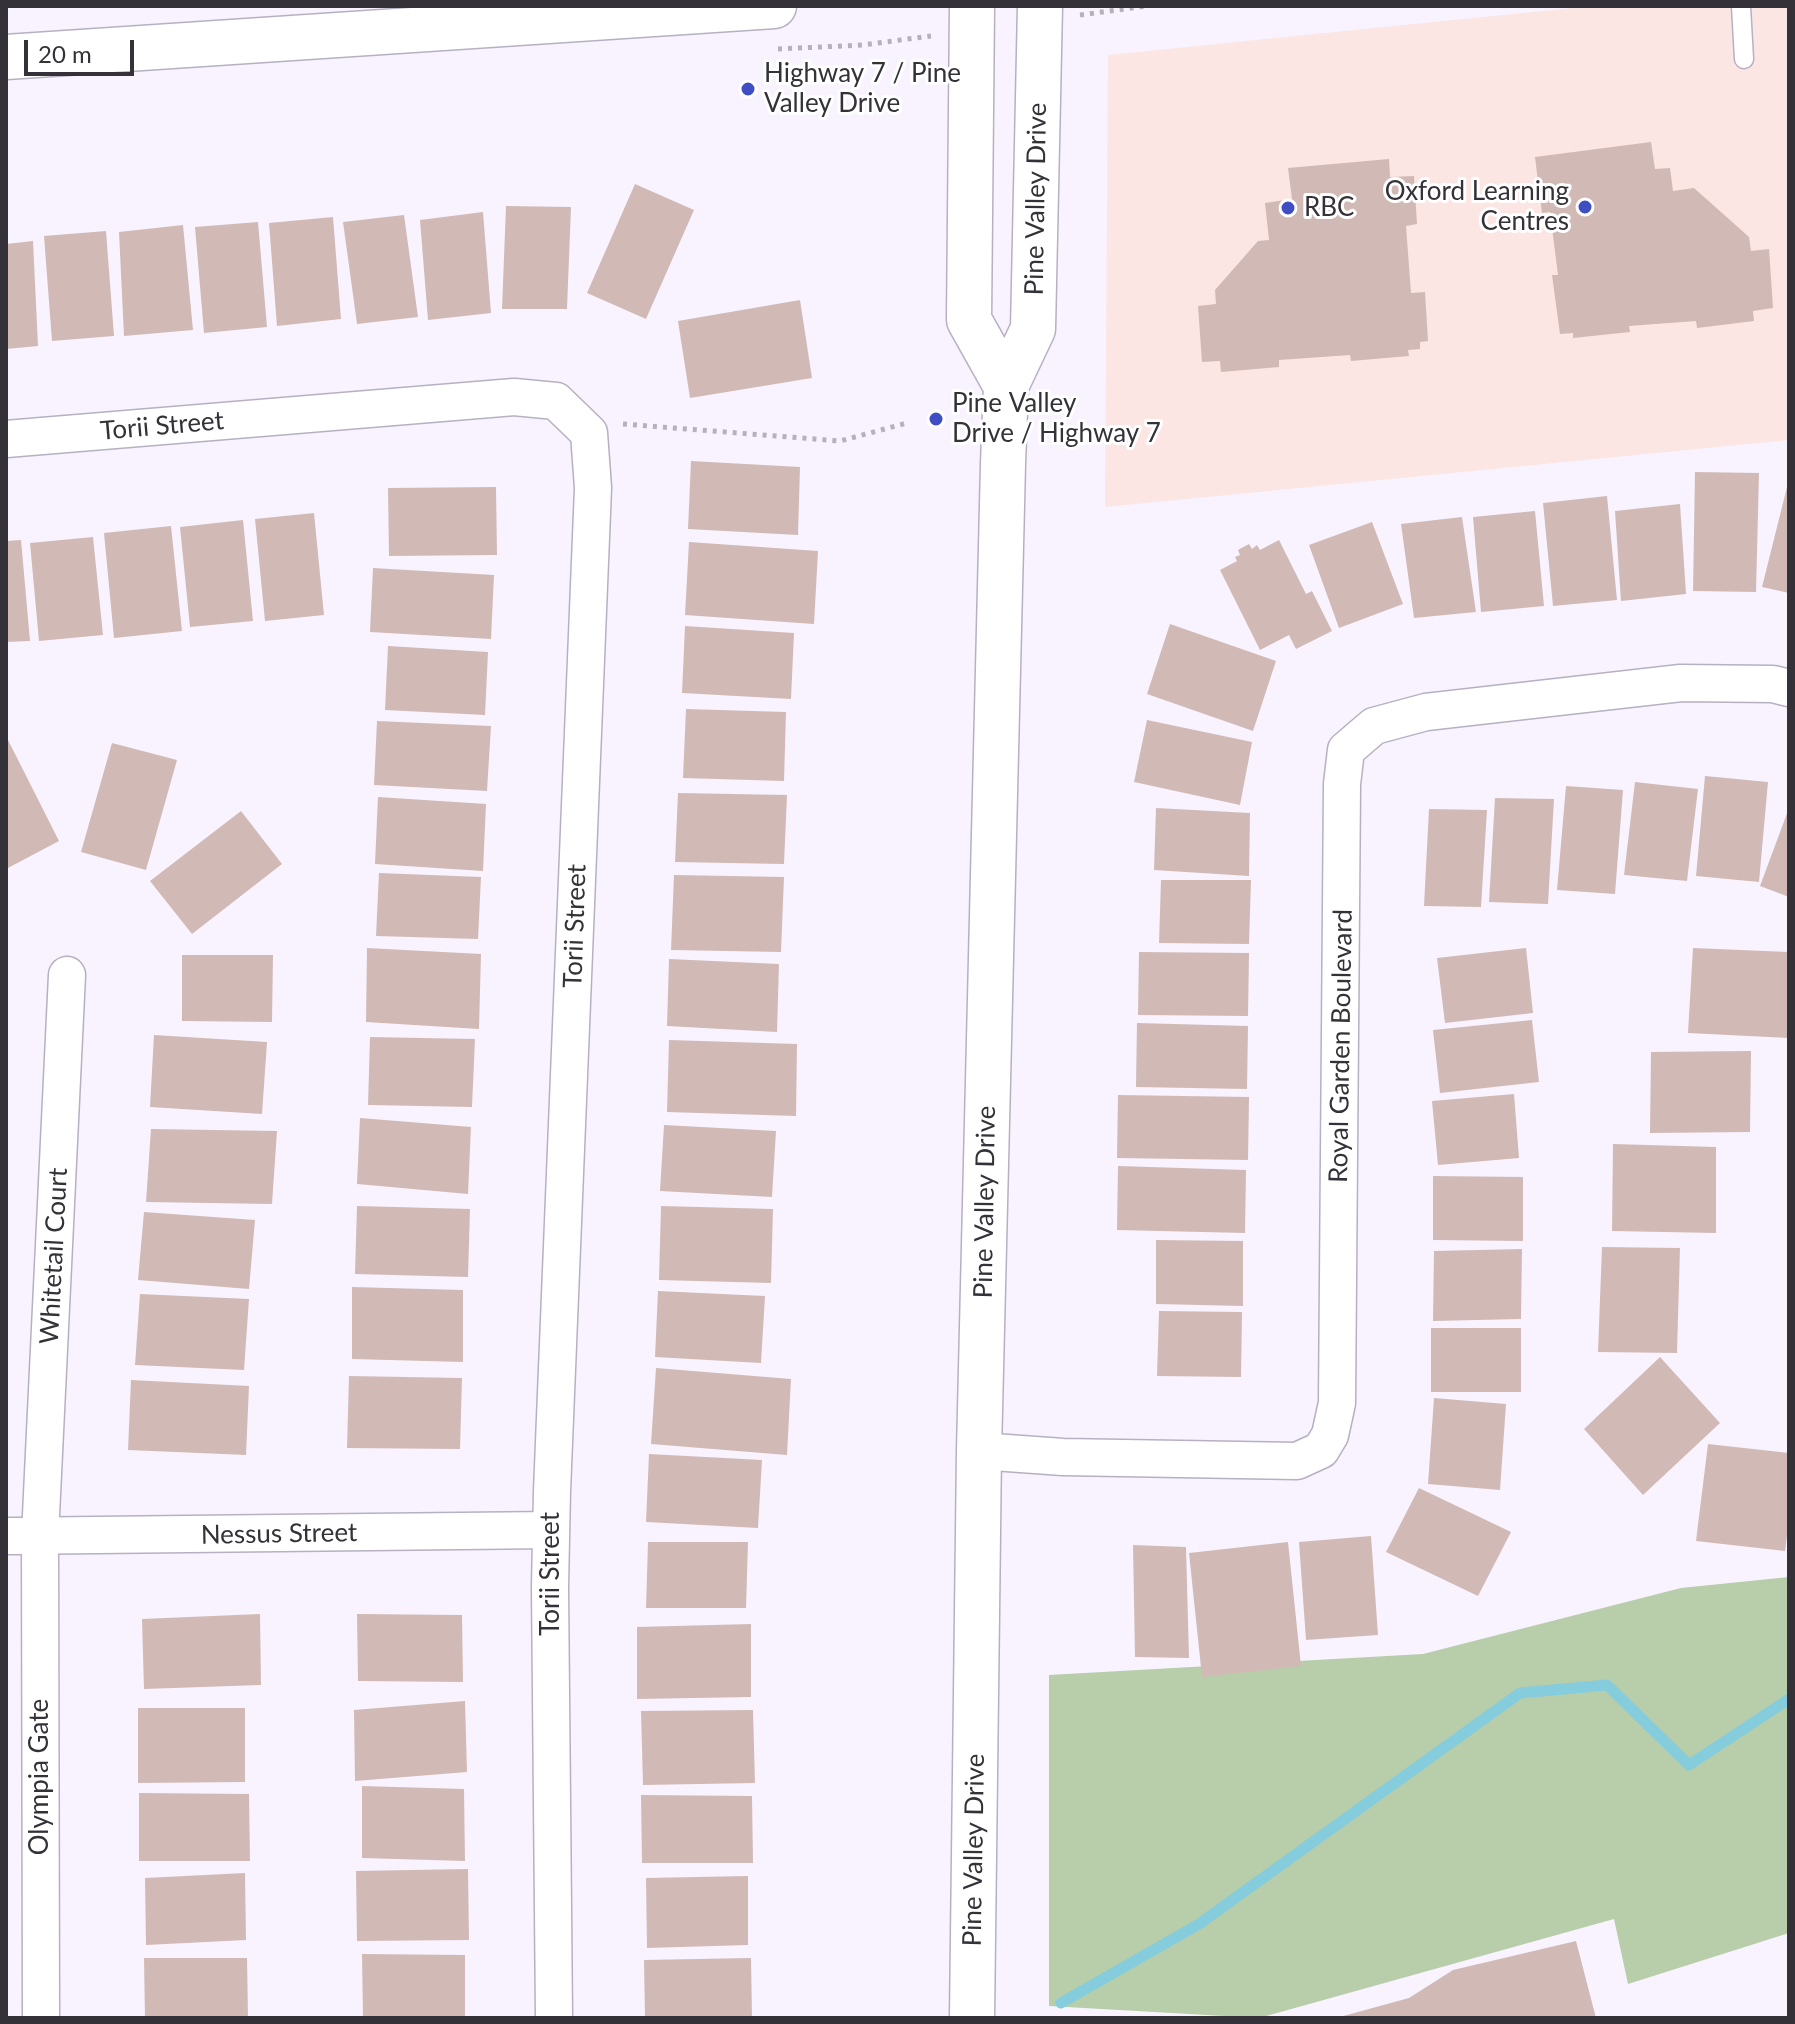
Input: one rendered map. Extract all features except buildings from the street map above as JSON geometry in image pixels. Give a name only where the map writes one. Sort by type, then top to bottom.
[{"type":"main road","points":[[6,57],[774,6]]},
{"type":"main road","points":[[972,6],[969,320],[1006,386]]},
{"type":"main road","name":"Pine Valley Drive","points":[[972,2018],[979,1451],[1006,386],[1033,329],[1040,6]]},
{"type":"street","name":"Torii Street","points":[[6,439],[514,397],[556,401],[589,433],[593,488],[551,1530],[554,2018]]},
{"type":"street","name":"Royal Garden Boulevard","points":[[979,1451],[1063,1457],[1297,1461],[1321,1450],[1330,1435],[1337,1403],[1342,784],[1346,750],[1374,726],[1426,712],[1681,683],[1773,684],[1789,688]]},
{"type":"street","name":"Whitetail Court","points":[[23,1536],[67,975]]},
{"type":"street","name":"Nessus Street","points":[[23,1536],[551,1530]]},
{"type":"street","name":"Olympia Gate","points":[[23,1536],[41,2018]]},
{"type":"lane","points":[[1741,6],[1744,59]]},
{"type":"path","points":[[621,424],[840,441],[907,423]]},
{"type":"shaded area","points":[[1592,6],[1789,6],[1789,440],[1105,507],[1108,55]]},
{"type":"green space","points":[[1789,1577],[1789,1933],[1628,1984],[1614,1919],[1259,2018],[1049,2006],[1049,1675],[1423,1654],[1681,1588]]},
{"type":"waterway","points":[[1061,2003],[1199,1924],[1520,1693],[1607,1685],[1689,1765],[1789,1699]]},
{"type":"place","name":"Highway 7 / Pine Valley Drive","points":[[748,89]]},
{"type":"place","name":"Oxford Learning Centres","points":[[1585,207]]},
{"type":"place","name":"RBC","points":[[1288,208]]},
{"type":"place","name":"Pine Valley Drive / Highway 7","points":[[936,419]]}]
